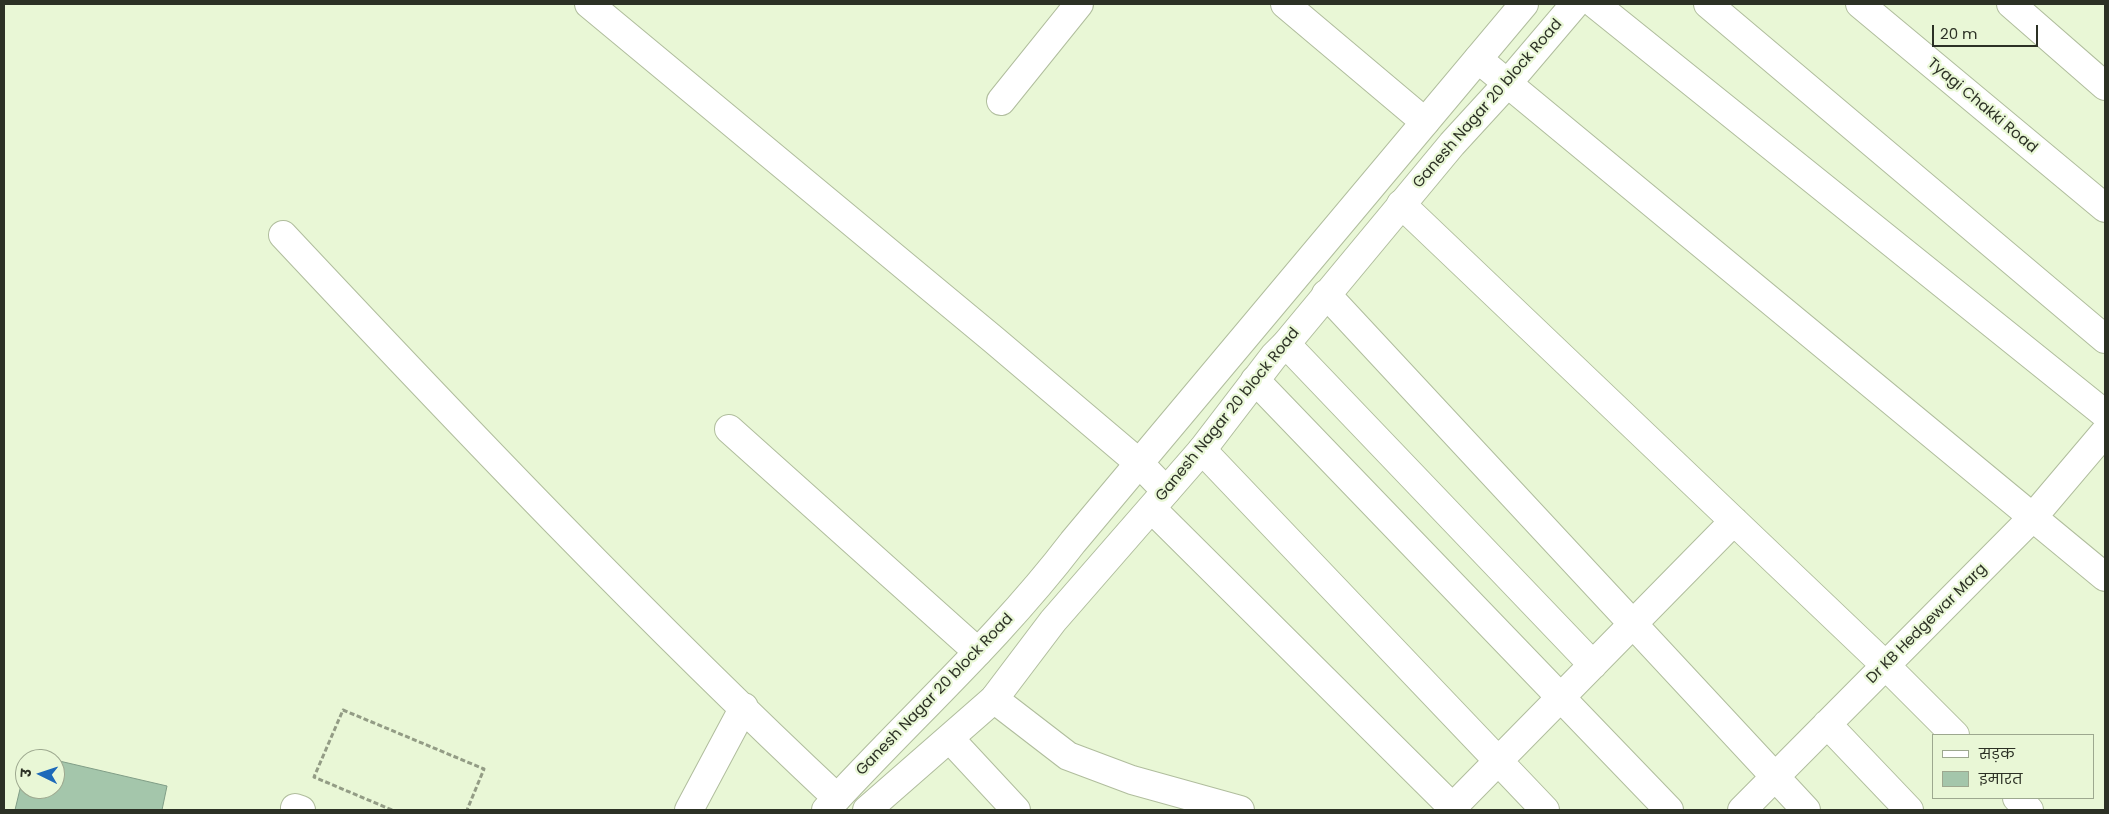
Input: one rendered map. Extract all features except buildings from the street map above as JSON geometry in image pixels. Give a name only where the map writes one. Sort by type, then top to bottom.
[{"type":"street","points":[[589,4],[994,340],[1139,463],[1159,500],[1451,809],[1734,521]]},
{"type":"street","points":[[1000,101],[1080,4]]},
{"type":"street","points":[[1285,4],[1425,122]]},
{"type":"street","name":"Ganesh Nagar 20 block Road","points":[[832,804],[978,652],[1042,582],[1073,542],[1524,4]]},
{"type":"street","name":"Ganesh Nagar 20 block Road","points":[[867,810],[994,699],[1059,615],[1202,450],[1274,356],[1286,344],[1401,204],[1575,4]]},
{"type":"street","points":[[1596,4],[2105,414]]},
{"type":"street","points":[[1708,4],[2105,339]]},
{"type":"street","name":"Tyagi Chakki Road","points":[[1860,4],[2105,208]]},
{"type":"street","points":[[2011,4],[2105,86]]},
{"type":"street","points":[[1478,59],[2105,577]]},
{"type":"street","points":[[1401,204],[1734,521],[1954,734]]},
{"type":"street","points":[[283,235],[402,362],[581,547],[744,708],[832,804]]},
{"type":"street","points":[[1326,294],[1806,810]]},
{"type":"street","points":[[1286,344],[1593,665]]},
{"type":"street","points":[[1256,380],[1669,810]]},
{"type":"street","points":[[729,429],[978,652]]},
{"type":"street","name":"Dr KB Hedgewar Marg","points":[[1742,810],[2032,517],[2105,432]]},
{"type":"street","points":[[1202,450],[1545,810]]},
{"type":"street","points":[[994,699],[1068,756],[1193,802],[1240,810]]},
{"type":"street","points":[[689,810],[744,708]]},
{"type":"street","points":[[1827,724],[1909,810]]},
{"type":"street","points":[[950,739],[1016,810]]},
{"type":"street","points":[[2018,799],[2029,810]]},
{"type":"path","points":[[392,810],[314,777],[343,710],[484,769],[468,810]]}]
